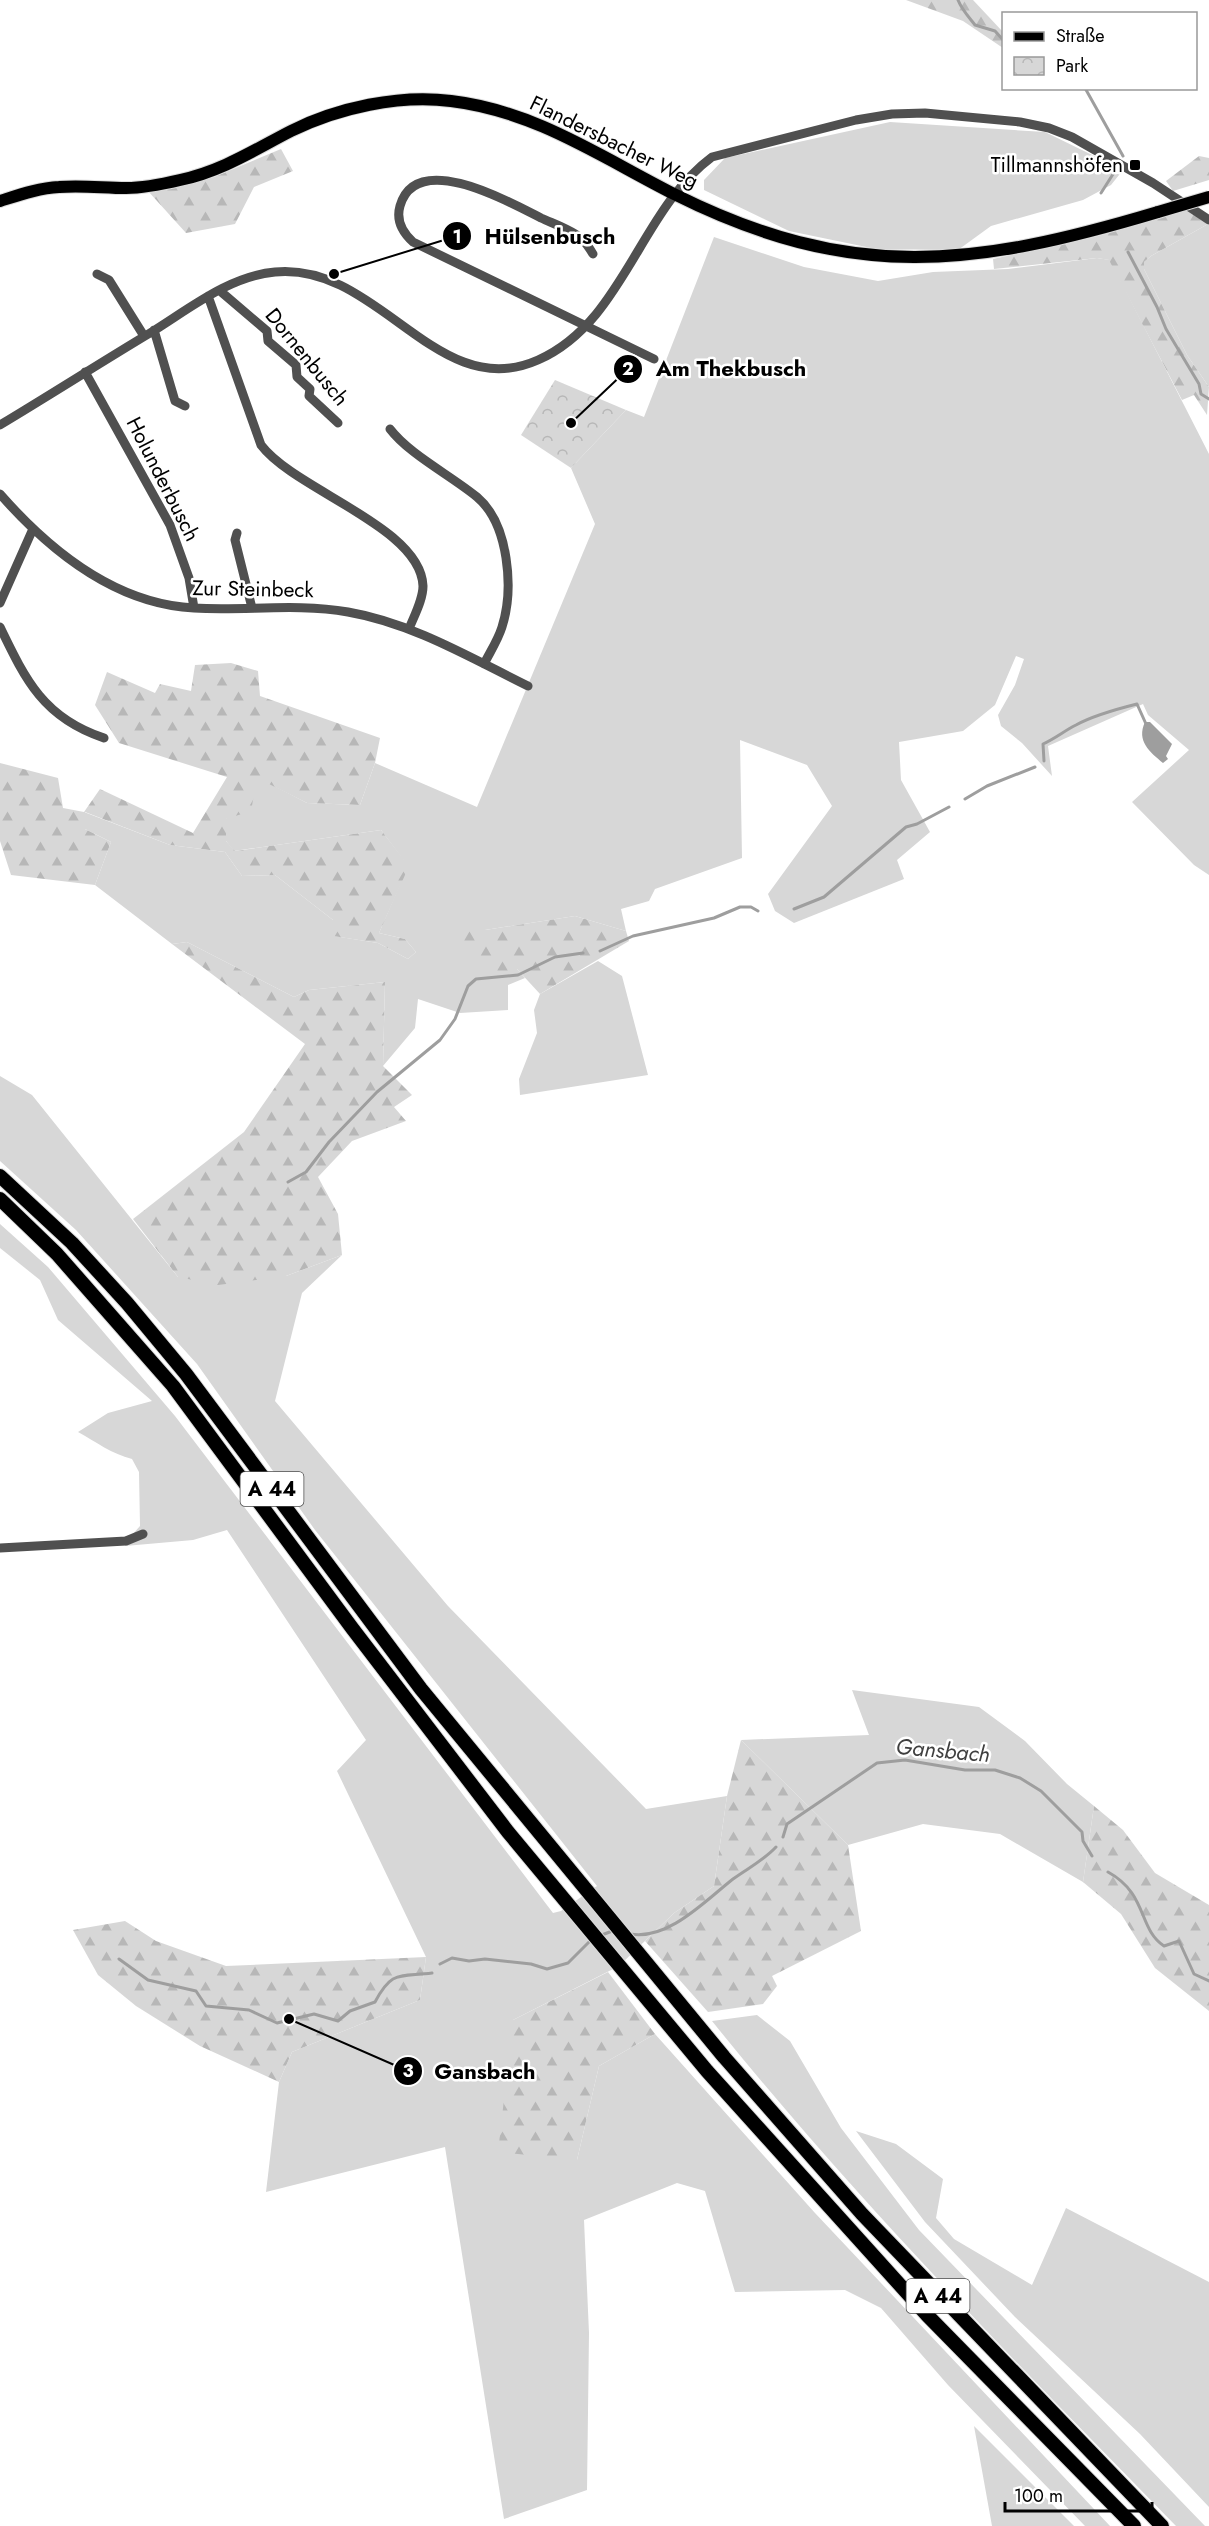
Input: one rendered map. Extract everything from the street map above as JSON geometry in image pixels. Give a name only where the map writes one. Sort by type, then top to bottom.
[{"type":"highway","name":"A 44","points":[[0,1176],[72,1243],[127,1303],[186,1374],[365,1616],[525,1819],[724,2057],[862,2214],[1162,2526]]},
{"type":"highway","name":"A 44","points":[[0,1199],[57,1254],[172,1386],[358,1637],[508,1832],[707,2071],[927,2315],[1134,2526]]},
{"type":"main road","name":"Flandersbacher Weg","points":[[0,201],[62,186],[134,188],[182,180],[230,166],[317,120],[375,105],[420,99],[466,103],[530,120],[583,144],[674,194],[777,236],[832,250],[882,257],[940,258],[1032,246],[1209,197]]},
{"type":"street","points":[[0,425],[208,296],[265,273],[290,271],[315,274],[348,287],[444,354],[467,363],[488,367],[522,366],[555,352],[584,327],[614,290],[652,224],[697,168],[712,157],[856,120],[892,114],[925,113],[1020,122],[1049,128],[1134,171],[1209,220]]},
{"type":"street","points":[[593,254],[582,238],[496,195],[466,185],[434,180],[418,183],[408,190],[400,206],[398,217],[401,227],[413,242],[654,359]]},
{"type":"street","points":[[97,274],[109,280],[144,336]]},
{"type":"street","name":"Dornenbusch","points":[[219,290],[267,331],[268,341],[296,365],[297,376],[310,389],[309,396],[338,423]]},
{"type":"street","points":[[208,296],[261,445],[278,464],[358,512],[402,545],[418,564],[423,588],[408,629]]},
{"type":"street","points":[[154,330],[175,401],[185,406]]},
{"type":"street","name":"Holunderbusch","points":[[85,372],[170,525],[189,578],[194,608]]},
{"type":"street","points":[[390,429],[400,442],[480,500],[494,519],[502,547],[507,598],[502,628],[484,664]]},
{"type":"street","name":"Zur Steinbeck","points":[[0,494],[32,531],[94,576],[141,598],[194,608],[326,608],[352,612],[408,629],[528,686]]},
{"type":"street","points":[[0,603],[32,531]]},
{"type":"street","points":[[237,532],[235,540],[252,608]]},
{"type":"street","points":[[0,627],[42,701],[80,730],[104,738]]},
{"type":"street","points":[[0,1548],[126,1541],[143,1534]]},
{"type":"green space","points":[[906,0],[973,0],[1002,31],[1002,47],[963,21]]},
{"type":"green space","points":[[890,122],[1045,132],[1123,170],[1111,185],[1083,200],[991,226],[958,250],[876,249],[789,231],[704,190],[704,180],[725,158]]},
{"type":"green space","points":[[281,149],[293,171],[254,187],[235,224],[186,233],[148,191],[214,177]]},
{"type":"green space","points":[[1199,156],[1209,158],[1209,180],[1173,191],[1166,181]]},
{"type":"green space","points":[[1187,210],[1208,224],[1151,256],[1144,262],[1144,269],[1187,355],[1209,387],[1207,415],[1194,395],[1182,400],[1109,260],[1097,258],[994,269],[993,259],[1098,236]]},
{"type":"green space","points":[[1208,224],[1209,387],[1187,355],[1144,269],[1144,262],[1151,256]]},
{"type":"green space","points":[[714,237],[804,267],[878,281],[933,272],[1008,269],[1097,258],[1110,260],[1209,454],[1209,875],[1194,865],[1132,802],[1189,750],[1148,715],[1143,704],[1048,746],[1052,776],[1022,743],[1001,726],[998,715],[1015,685],[1024,659],[1016,656],[995,705],[963,731],[899,742],[901,780],[930,832],[897,860],[904,879],[794,923],[775,911],[768,894],[832,806],[807,765],[740,740],[742,858],[655,889],[649,901],[621,909],[626,931],[575,916],[485,930],[451,930],[517,969],[525,978],[508,985],[508,1010],[460,1013],[418,999],[415,1028],[383,1066],[385,982],[309,990],[294,997],[187,942],[172,944],[95,885],[111,842],[85,829],[84,812],[170,845],[225,852],[242,876],[275,875],[333,920],[334,936],[378,943],[408,959],[416,952],[405,939],[379,933],[408,866],[381,830],[234,851],[226,841],[226,819],[257,777],[307,803],[360,805],[375,763],[477,807],[595,524],[571,468],[626,410],[644,417]]},
{"type":"green space","points":[[555,380],[626,410],[571,468],[521,435]]},
{"type":"green space","points":[[231,663],[258,671],[260,696],[380,738],[375,763],[360,805],[307,803],[257,778],[251,811],[226,819],[226,841],[235,851],[381,830],[409,866],[379,933],[405,939],[416,952],[408,959],[378,943],[333,936],[333,920],[275,875],[242,876],[225,852],[170,845],[85,812],[85,829],[111,842],[95,885],[11,875],[0,841],[0,763],[58,778],[63,808],[84,812],[100,789],[193,833],[227,777],[119,743],[95,705],[107,672],[155,693],[160,684],[191,691],[195,665]]},
{"type":"green space","points":[[575,916],[626,931],[629,941],[540,994],[517,969],[499,975],[450,930],[485,930]]},
{"type":"green space","points":[[187,942],[294,997],[309,990],[385,982],[383,1066],[412,1095],[394,1107],[406,1121],[352,1141],[318,1177],[338,1214],[342,1255],[286,1276],[218,1285],[178,1277],[133,1219],[244,1132],[305,1044],[172,944]]},
{"type":"green space","points":[[598,961],[622,976],[648,1075],[520,1095],[519,1079],[537,1033],[534,1010],[540,994]]},
{"type":"green space","points":[[0,1076],[32,1095],[178,1277],[286,1276],[342,1255],[302,1293],[275,1401],[448,1606],[646,1809],[727,1796],[714,1886],[674,1913],[619,1966],[513,2020],[577,2160],[599,2066],[655,2034],[815,2213],[1110,2526],[1085,2526],[948,2385],[881,2308],[845,2290],[735,2292],[705,2191],[677,2183],[584,2220],[589,2333],[587,2490],[504,2519],[445,2147],[266,2192],[279,2082],[292,2052],[420,2000],[426,1957],[337,1771],[366,1740],[227,1530],[193,1540],[125,1546],[123,1537],[132,1535],[140,1526],[139,1472],[132,1459],[111,1451],[78,1432],[108,1413],[152,1401],[58,1320],[40,1280],[0,1248],[0,1224],[48,1267],[175,1416],[553,1913],[561,1911],[597,1886],[315,1530],[197,1364],[76,1230],[0,1161]]},
{"type":"green space","points":[[852,1690],[979,1707],[1025,1741],[1067,1784],[1094,1806],[1083,1882],[1000,1834],[923,1824],[848,1845],[741,1740],[869,1735]]},
{"type":"green space","points":[[741,1740],[848,1845],[861,1931],[772,1976],[777,1986],[763,2004],[708,2012],[645,1941],[674,1913],[714,1886],[727,1796]]},
{"type":"green space","points":[[1094,1806],[1123,1830],[1155,1873],[1209,1905],[1209,2011],[1155,1968],[1121,1914],[1083,1882]]},
{"type":"green space","points":[[125,1921],[156,1941],[226,1966],[426,1957],[420,2000],[292,2052],[279,2082],[200,2046],[136,2006],[98,1975],[73,1930]]},
{"type":"green space","points":[[608,1972],[655,2034],[599,2066],[577,2160],[498,2152],[513,2020]]},
{"type":"green space","points":[[757,2015],[790,2041],[841,2128],[919,2230],[1205,2526],[1176,2526],[1116,2465],[879,2216],[766,2087],[712,2021]]},
{"type":"green space","points":[[856,2131],[896,2144],[943,2179],[936,2218],[954,2239],[1032,2285],[1066,2208],[1209,2282],[1209,2507],[1140,2434],[1015,2317],[925,2222]]},
{"type":"green space","points":[[974,2426],[1074,2526],[992,2526]]},
{"type":"shaded area","points":[[1145,722],[1150,722],[1172,744],[1166,756],[1168,759],[1163,763],[1149,750],[1143,740]]},
{"type":"waterway","points":[[958,0],[975,25],[995,31],[1002,39]]},
{"type":"waterway","points":[[1086,90],[1123,156]]},
{"type":"waterway","points":[[1101,193],[1115,171]]},
{"type":"waterway","points":[[1128,252],[1166,329],[1199,384],[1201,394],[1209,399]]},
{"type":"waterway","points":[[1044,761],[1043,744],[1098,715],[1137,704],[1146,724]]},
{"type":"waterway","points":[[965,799],[987,786],[1035,767]]},
{"type":"waterway","points":[[794,909],[824,897],[906,827],[917,824],[949,807]]},
{"type":"waterway","points":[[600,951],[633,936],[714,918],[740,907],[751,907],[758,911]]},
{"type":"waterway","points":[[288,1182],[306,1172],[329,1142],[377,1092],[440,1040],[455,1019],[468,986],[476,979],[518,975],[555,957],[583,953]]},
{"type":"waterway","name":"Gansbach","points":[[783,1837],[787,1824],[877,1763],[905,1760],[965,1770],[995,1770],[1020,1778],[1041,1791],[1082,1832],[1083,1841],[1092,1856]]},
{"type":"waterway","name":"Gansbach","points":[[630,1934],[644,1935],[658,1931],[686,1917],[776,1847]]},
{"type":"waterway","name":"Gansbach","points":[[1108,1872],[1130,1890],[1156,1939],[1164,1946],[1179,1941],[1194,1974],[1209,1981]]},
{"type":"waterway","name":"Gansbach","points":[[599,1936],[615,1930]]},
{"type":"waterway","name":"Gansbach","points":[[440,1964],[452,1958],[469,1961],[485,1959],[531,1964],[547,1969],[568,1963],[592,1939]]},
{"type":"waterway","name":"Gansbach","points":[[119,1959],[148,1980],[196,1991],[206,2006],[249,2010],[277,2023],[314,2014],[338,2021],[350,2011],[375,2002],[392,1980],[404,1975],[432,1973]]},
{"type":"place","name":"Tillmannshöfen","points":[[1135,165]]},
{"type":"place","name":"Hülsenbusch","points":[[334,274]]},
{"type":"place","name":"Am Thekbusch","points":[[571,423]]},
{"type":"place","name":"Gansbach","points":[[289,2019]]}]
